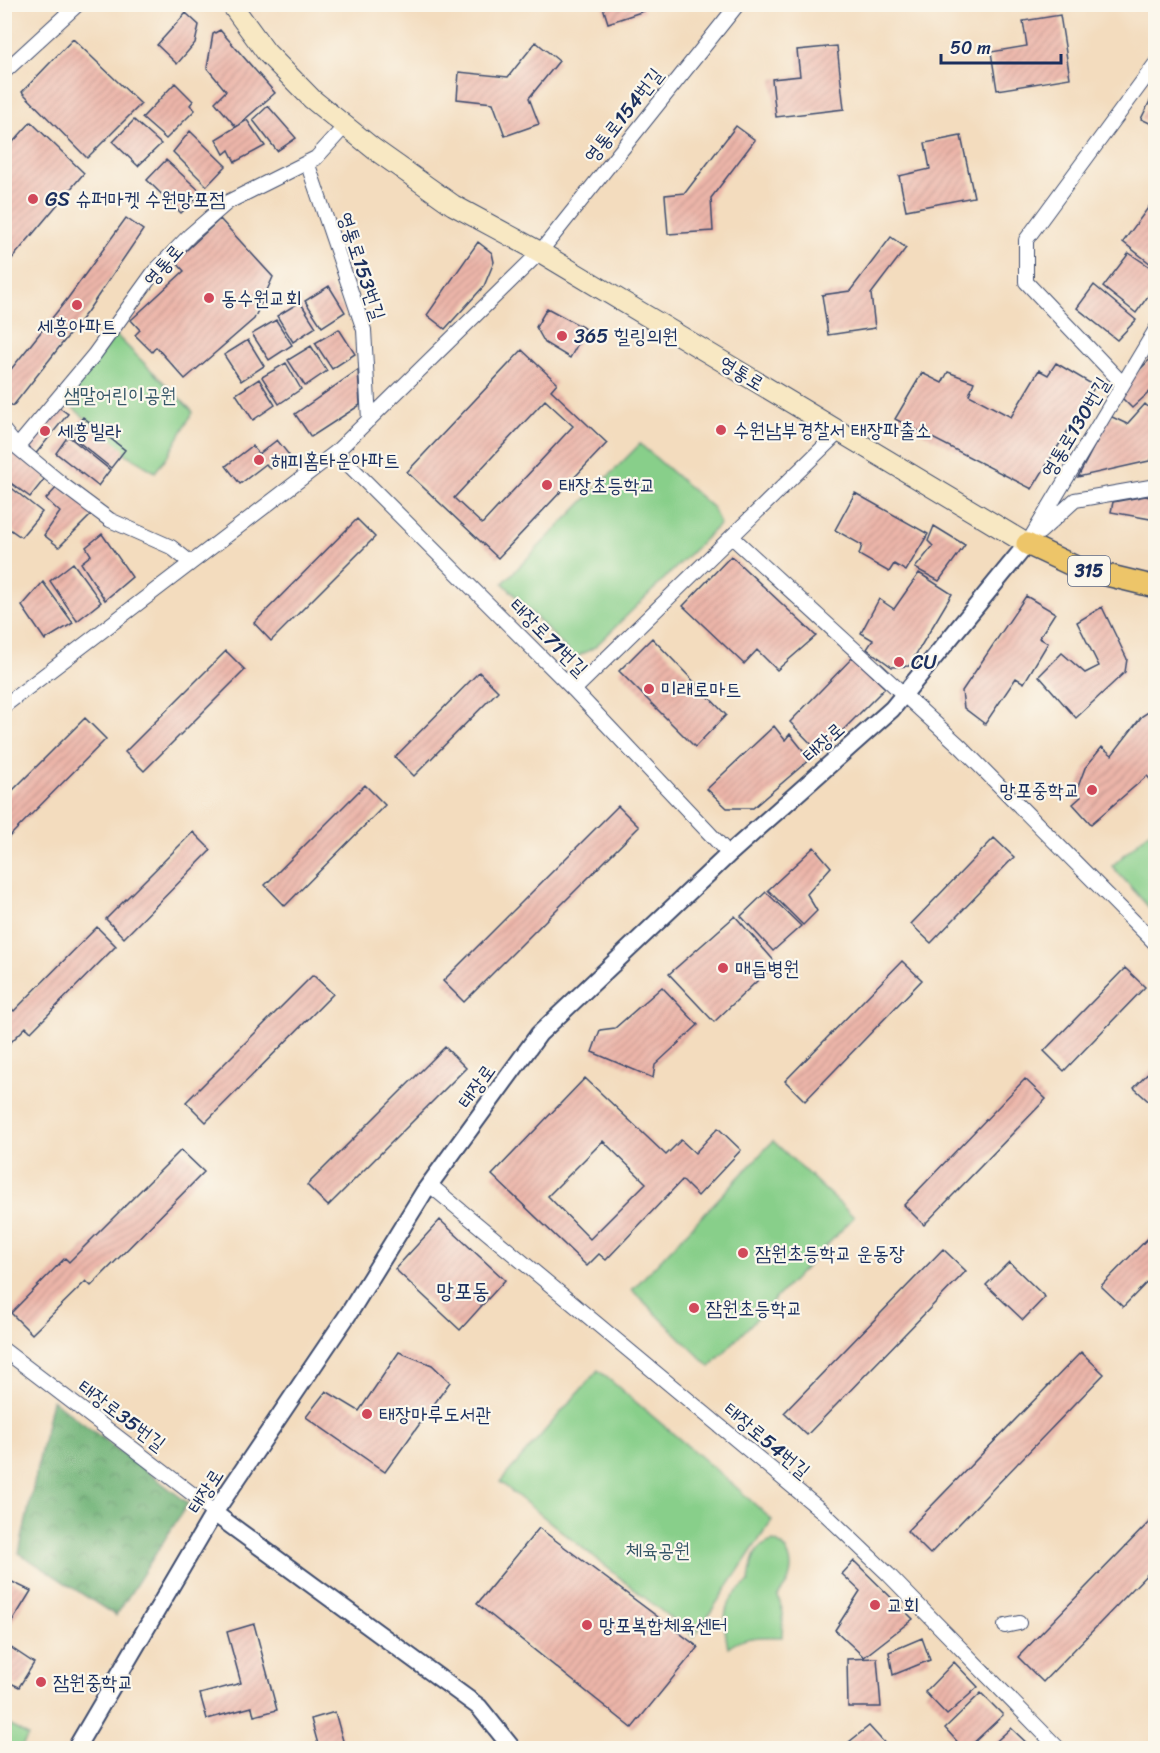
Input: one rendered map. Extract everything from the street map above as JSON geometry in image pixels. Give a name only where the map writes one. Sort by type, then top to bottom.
[{"type":"main road","name":"영통로","points":[[231,4],[266,52],[312,99],[374,149],[453,205],[540,252],[1027,544],[1078,568],[1155,587]]},
{"type":"street","points":[[4,72],[78,4]]},
{"type":"street","name":"영통로154번길","points":[[540,252],[738,4]]},
{"type":"street","points":[[1123,384],[1026,282],[1026,240],[1155,63]]},
{"type":"street","name":"영통로","points":[[17,447],[94,355],[154,272],[190,235],[228,202],[315,158],[345,126]]},
{"type":"street","name":"영통로153번길","points":[[307,162],[364,330],[369,420]]},
{"type":"street","points":[[4,706],[336,452],[540,252]]},
{"type":"street","name":"영통로130번길","points":[[1027,544],[1155,329]]},
{"type":"street","points":[[4,430],[17,447],[110,520],[171,547],[191,563]]},
{"type":"street","points":[[574,690],[840,431]]},
{"type":"street","name":"태장로71번길","points":[[336,452],[574,690],[729,854]]},
{"type":"street","points":[[1027,544],[1075,500],[1155,486]]},
{"type":"street","points":[[732,537],[961,747],[1155,944]]},
{"type":"street","name":"태장로","points":[[76,1749],[214,1514],[351,1310],[430,1185],[539,1034],[729,854],[892,709],[1027,544]]},
{"type":"street","name":"태장로54번길","points":[[430,1185],[822,1511],[888,1574],[1058,1749]]},
{"type":"street","name":"태장로35번길","points":[[4,1350],[195,1496],[214,1514]]},
{"type":"street","points":[[214,1514],[479,1707],[512,1749]]},
{"type":"green space","name":"샘말어린이공원","points":[[116,335],[193,412],[169,454],[155,472],[127,455],[64,400]]},
{"type":"green space","points":[[640,444],[713,508],[720,524],[595,647],[575,658],[503,583]]},
{"type":"green space","points":[[1155,827],[1155,914],[1112,866]]},
{"type":"green space","name":"잠원초등학교 운동장","points":[[773,1141],[854,1217],[710,1367],[632,1290]]},
{"type":"green space","name":"체육공원","points":[[598,1370],[772,1520],[694,1637],[500,1482]]},
{"type":"green space","points":[[52,1400],[188,1503],[116,1616],[19,1553]]},
{"type":"green space","points":[[773,1541],[786,1551],[791,1568],[789,1579],[778,1596],[783,1613],[782,1637],[747,1639],[728,1648],[725,1628],[726,1610],[733,1596],[749,1582],[752,1563],[757,1552],[761,1547]]},
{"type":"green space","points":[[4,1722],[28,1736],[21,1748],[5,1748]]},
{"type":"building","points":[[602,4],[642,4],[644,11],[608,23]]},
{"type":"building","points":[[186,13],[199,25],[195,43],[177,64],[157,45]]},
{"type":"building","points":[[1060,15],[1070,78],[997,90],[991,52],[1027,46],[1023,21]]},
{"type":"building","points":[[220,30],[275,93],[236,127],[215,102],[226,91],[207,68],[213,34]]},
{"type":"building","points":[[73,39],[141,104],[87,158],[22,92]]},
{"type":"building","points":[[536,42],[559,61],[529,98],[539,124],[505,136],[493,103],[457,99],[459,72],[508,77]]},
{"type":"building","points":[[837,46],[844,109],[776,117],[772,79],[800,76],[797,50]]},
{"type":"building","points":[[175,83],[193,101],[190,105],[195,110],[166,139],[142,118]]},
{"type":"building","points":[[1154,93],[1156,94],[1156,126],[1141,119]]},
{"type":"building","points":[[268,106],[296,138],[277,151],[253,120]]},
{"type":"building","points":[[134,120],[161,144],[138,166],[113,142]]},
{"type":"building","points":[[247,120],[265,146],[235,162],[229,150],[224,154],[216,139]]},
{"type":"building","name":"GS 슈퍼마켓 수원망포점","points":[[31,122],[84,173],[5,267],[4,152]]},
{"type":"building","points":[[736,126],[755,140],[711,198],[713,231],[668,234],[665,195],[685,193]]},
{"type":"building","points":[[190,131],[226,166],[207,186],[173,152]]},
{"type":"building","points":[[961,136],[974,197],[906,210],[899,176],[930,169],[925,143]]},
{"type":"building","points":[[166,160],[202,193],[181,213],[147,180]]},
{"type":"building","points":[[1156,197],[1156,268],[1123,242]]},
{"type":"building","name":"세흥아파트","points":[[126,218],[143,230],[87,312],[13,406],[4,400],[4,378],[68,298]]},
{"type":"building","name":"동수원교회","points":[[220,219],[273,277],[254,319],[185,379],[156,347],[152,352],[135,335],[140,330],[131,320],[184,271],[175,261]]},
{"type":"building","points":[[891,237],[906,248],[871,294],[875,328],[828,335],[822,295],[850,291]]},
{"type":"building","points":[[478,242],[492,253],[494,262],[484,286],[445,329],[427,315]]},
{"type":"building","points":[[1129,253],[1156,271],[1156,285],[1136,313],[1103,287]]},
{"type":"building","points":[[1094,285],[1136,320],[1117,340],[1077,308]]},
{"type":"building","points":[[329,286],[345,312],[322,327],[305,301]]},
{"type":"building","points":[[300,302],[316,327],[293,342],[277,316]]},
{"type":"building","name":"365 힐링의원","points":[[547,308],[586,329],[570,358],[545,343],[536,327]]},
{"type":"building","points":[[276,320],[292,345],[269,360],[252,334]]},
{"type":"building","points":[[339,329],[355,354],[332,369],[315,343]]},
{"type":"building","points":[[248,340],[264,366],[241,381],[224,355]]},
{"type":"building","points":[[311,346],[327,371],[305,386],[288,360]]},
{"type":"building","points":[[522,350],[557,383],[551,390],[607,443],[498,558],[407,472]],"holes":[[[545,400],[573,426],[482,524],[454,498]]]},
{"type":"building","points":[[1156,353],[1156,386],[1132,408],[1117,393]]},
{"type":"building","points":[[286,363],[301,389],[279,404],[262,377]]},
{"type":"building","points":[[1056,363],[1095,386],[1032,489],[895,419],[922,373],[942,383],[948,372],[974,382],[969,395],[1011,417],[1039,370],[1048,375]]},
{"type":"building","points":[[358,370],[360,405],[311,437],[295,414]]},
{"type":"building","points":[[259,379],[275,405],[253,420],[236,394]]},
{"type":"building","points":[[1145,404],[1156,414],[1156,455],[1149,461],[1078,477],[1110,416],[1127,424]]},
{"type":"building","name":"세흥빌라","points":[[57,406],[68,414],[34,456],[23,447]]},
{"type":"building","points":[[83,417],[125,450],[111,468],[70,435]]},
{"type":"building","points":[[68,436],[110,470],[98,486],[56,453]]},
{"type":"building","name":"해피홈타운아파트","points":[[277,440],[289,455],[270,469],[266,464],[240,484],[226,466],[252,446],[259,454]]},
{"type":"building","points":[[11,451],[46,477],[30,497],[4,478],[4,460]]},
{"type":"building","points":[[4,482],[42,512],[21,537],[4,525]]},
{"type":"building","points":[[58,486],[94,512],[59,547],[44,535],[60,512],[46,499]]},
{"type":"building","points":[[855,493],[928,534],[906,571],[894,564],[889,572],[859,555],[862,545],[835,530]]},
{"type":"building","points":[[1146,496],[1156,499],[1156,520],[1111,512],[1113,502]]},
{"type":"building","points":[[357,519],[375,537],[271,641],[254,623]]},
{"type":"building","points":[[934,526],[965,545],[939,581],[915,568],[933,546],[928,541]]},
{"type":"building","points":[[102,534],[132,577],[105,600],[81,563],[91,555],[86,547]]},
{"type":"building","points":[[731,556],[816,636],[777,670],[757,650],[744,664],[683,606]]},
{"type":"building","points":[[73,563],[101,602],[77,621],[50,581]]},
{"type":"building","points":[[919,573],[952,594],[909,666],[892,667],[867,649],[873,640],[861,633],[879,599],[894,609]]},
{"type":"building","points":[[43,582],[73,623],[45,640],[22,606]]},
{"type":"building","points":[[1026,596],[1055,613],[1039,638],[1048,643],[1024,683],[1016,678],[985,724],[964,708],[962,691]]},
{"type":"building","points":[[1102,607],[1127,659],[1125,672],[1076,718],[1039,676],[1062,653],[1085,673],[1099,666],[1077,622]]},
{"type":"building","points":[[652,638],[726,715],[695,747],[619,671]]},
{"type":"building","points":[[226,651],[245,670],[144,771],[125,752]]},
{"type":"building","points":[[853,657],[885,688],[820,753],[790,722]]},
{"type":"building","points":[[479,672],[498,691],[414,776],[395,757]]},
{"type":"building","points":[[1156,707],[1156,777],[1151,780],[1147,776],[1091,824],[1073,804],[1081,797],[1076,792],[1085,768],[1102,747],[1112,755],[1142,716]]},
{"type":"building","points":[[85,718],[106,739],[4,842],[4,799]]},
{"type":"building","points":[[774,726],[785,740],[790,734],[810,759],[753,808],[727,808],[707,789]]},
{"type":"building","points":[[365,785],[385,805],[285,906],[265,885]]},
{"type":"building","points":[[618,806],[639,827],[464,1002],[443,981]]},
{"type":"building","points":[[193,832],[211,850],[124,938],[106,919]]},
{"type":"building","points":[[994,838],[1014,857],[931,943],[911,924]]},
{"type":"building","points":[[814,847],[831,867],[807,894],[817,911],[803,925],[768,890]]},
{"type":"building","points":[[766,892],[801,926],[773,951],[741,916]]},
{"type":"building","name":"매듭병원","points":[[735,916],[776,963],[714,1022],[669,974]]},
{"type":"building","points":[[97,927],[116,946],[31,1032],[26,1027],[4,1049],[4,1014],[11,1008],[14,1011]]},
{"type":"building","points":[[902,961],[922,980],[805,1101],[785,1081]]},
{"type":"building","points":[[1125,968],[1145,987],[1064,1071],[1044,1051]]},
{"type":"building","points":[[313,975],[333,994],[206,1122],[186,1102]]},
{"type":"building","points":[[662,987],[698,1025],[655,1065],[653,1078],[592,1052],[600,1030],[615,1028]]},
{"type":"building","points":[[445,1047],[466,1068],[328,1206],[307,1185]]},
{"type":"building","points":[[1156,1065],[1156,1108],[1134,1088]]},
{"type":"building","points":[[585,1078],[666,1155],[681,1140],[695,1153],[718,1128],[741,1150],[698,1196],[682,1180],[606,1260],[599,1254],[587,1266],[492,1175]],"holes":[[[603,1141],[646,1183],[590,1239],[548,1196]]]},
{"type":"building","points":[[1025,1079],[1046,1099],[924,1225],[904,1205]]},
{"type":"building","points":[[181,1150],[204,1172],[91,1286],[86,1281],[32,1334],[11,1313],[65,1258],[69,1262]]},
{"type":"building","points":[[440,1220],[505,1280],[460,1330],[395,1269]]},
{"type":"building","points":[[1156,1230],[1156,1273],[1123,1307],[1101,1286]]},
{"type":"building","points":[[943,1249],[966,1271],[807,1435],[784,1413]]},
{"type":"building","points":[[1009,1262],[1045,1297],[1023,1320],[986,1285]]},
{"type":"building","name":"태장마루도서관","points":[[399,1352],[432,1365],[450,1382],[385,1472],[306,1417],[326,1391],[359,1411]]},
{"type":"building","points":[[1081,1352],[1104,1374],[930,1554],[907,1531]]},
{"type":"building","points":[[1156,1515],[1156,1565],[1043,1682],[1018,1657]]},
{"type":"building","name":"망포복합체육센터","points":[[539,1528],[698,1647],[632,1728],[477,1604]]},
{"type":"building","name":"교회","points":[[854,1561],[913,1619],[864,1657],[835,1630],[860,1591],[842,1574]]},
{"type":"building","points":[[4,1578],[31,1591],[4,1635]]},
{"type":"building","points":[[254,1624],[277,1710],[254,1716],[252,1707],[207,1719],[200,1694],[241,1683],[227,1632]]},
{"type":"building","points":[[922,1638],[930,1660],[893,1675],[889,1652]]},
{"type":"building","points":[[4,1643],[34,1663],[19,1687],[4,1680]]},
{"type":"building","points":[[877,1658],[881,1707],[848,1707],[847,1659]]},
{"type":"building","points":[[954,1662],[978,1687],[947,1715],[925,1692]]},
{"type":"building","points":[[981,1693],[1003,1715],[968,1748],[963,1748],[945,1728]]},
{"type":"building","points":[[335,1712],[345,1748],[319,1748],[311,1719]]},
{"type":"building","points":[[869,1726],[889,1748],[851,1748],[849,1742]]},
{"type":"building","points":[[1011,1728],[1032,1748],[989,1748]]},
{"type":"place","name":"GS 슈퍼마켓 수원망포점","points":[[33,199]]},
{"type":"place","name":"동수원교회","points":[[209,298]]},
{"type":"place","name":"세흥아파트","points":[[77,305]]},
{"type":"place","name":"365 힐링의원","points":[[562,336]]},
{"type":"place","name":"수원남부경찰서 태장파출소","points":[[721,430]]},
{"type":"place","name":"세흥빌라","points":[[45,431]]},
{"type":"place","name":"해피홈타운아파트","points":[[259,460]]},
{"type":"place","name":"태장초등학교","points":[[547,485]]},
{"type":"place","name":"CU","points":[[899,662]]},
{"type":"place","name":"미래로마트","points":[[649,689]]},
{"type":"place","name":"망포중학교","points":[[1092,790]]},
{"type":"place","name":"매듭병원","points":[[723,968]]},
{"type":"place","name":"잠원초등학교 운동장","points":[[743,1253]]},
{"type":"place","name":"잠원초등학교","points":[[694,1308]]},
{"type":"place","name":"태장마루도서관","points":[[367,1414]]},
{"type":"place","name":"교회","points":[[875,1605]]},
{"type":"place","name":"망포복합체육센터","points":[[587,1625]]},
{"type":"place","name":"잠원중학교","points":[[41,1682]]},
{"type":"district","name":"망포동","points":[[463,1290]]}]
